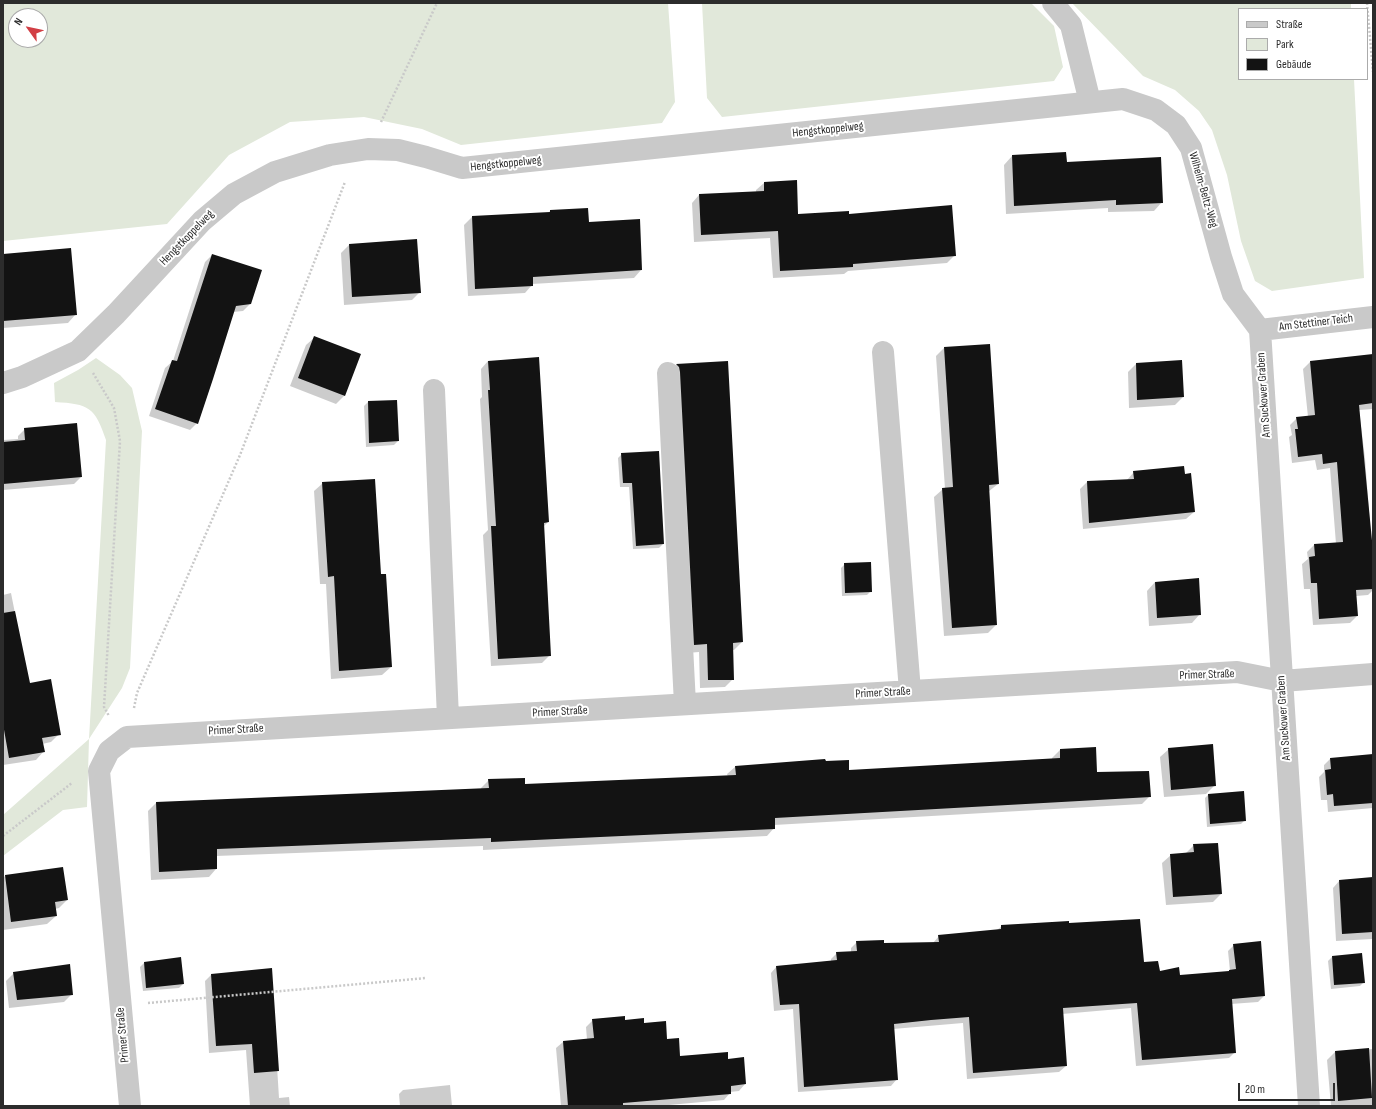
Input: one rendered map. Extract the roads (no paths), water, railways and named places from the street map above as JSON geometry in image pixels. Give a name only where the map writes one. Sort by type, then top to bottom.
[{"type":"street","points":[[1053,3],[1071,25],[1090,102]]},
{"type":"street","name":"Wilhelm-Beltz-Weg","points":[[1090,102],[1123,99],[1156,110],[1176,125],[1192,148],[1221,257],[1233,294],[1260,330]]},
{"type":"street","name":"Hengstkoppelweg","points":[[3,383],[22,378],[78,351],[116,314],[202,220],[234,194],[275,172],[330,155],[368,149],[398,150],[462,168],[1090,102]]},
{"type":"street","name":"Am Stettiner Teich","points":[[1260,330],[1373,317]]},
{"type":"street","name":"Am Suckower Graben","points":[[1260,330],[1309,1106]]},
{"type":"street","points":[[883,352],[910,691]]},
{"type":"street","points":[[668,373],[685,704]]},
{"type":"street","points":[[434,390],[448,718]]},
{"type":"street","name":"Primer Straße","points":[[130,1106],[99,770],[109,751],[127,736],[1237,672],[1282,681],[1373,674]]}]
